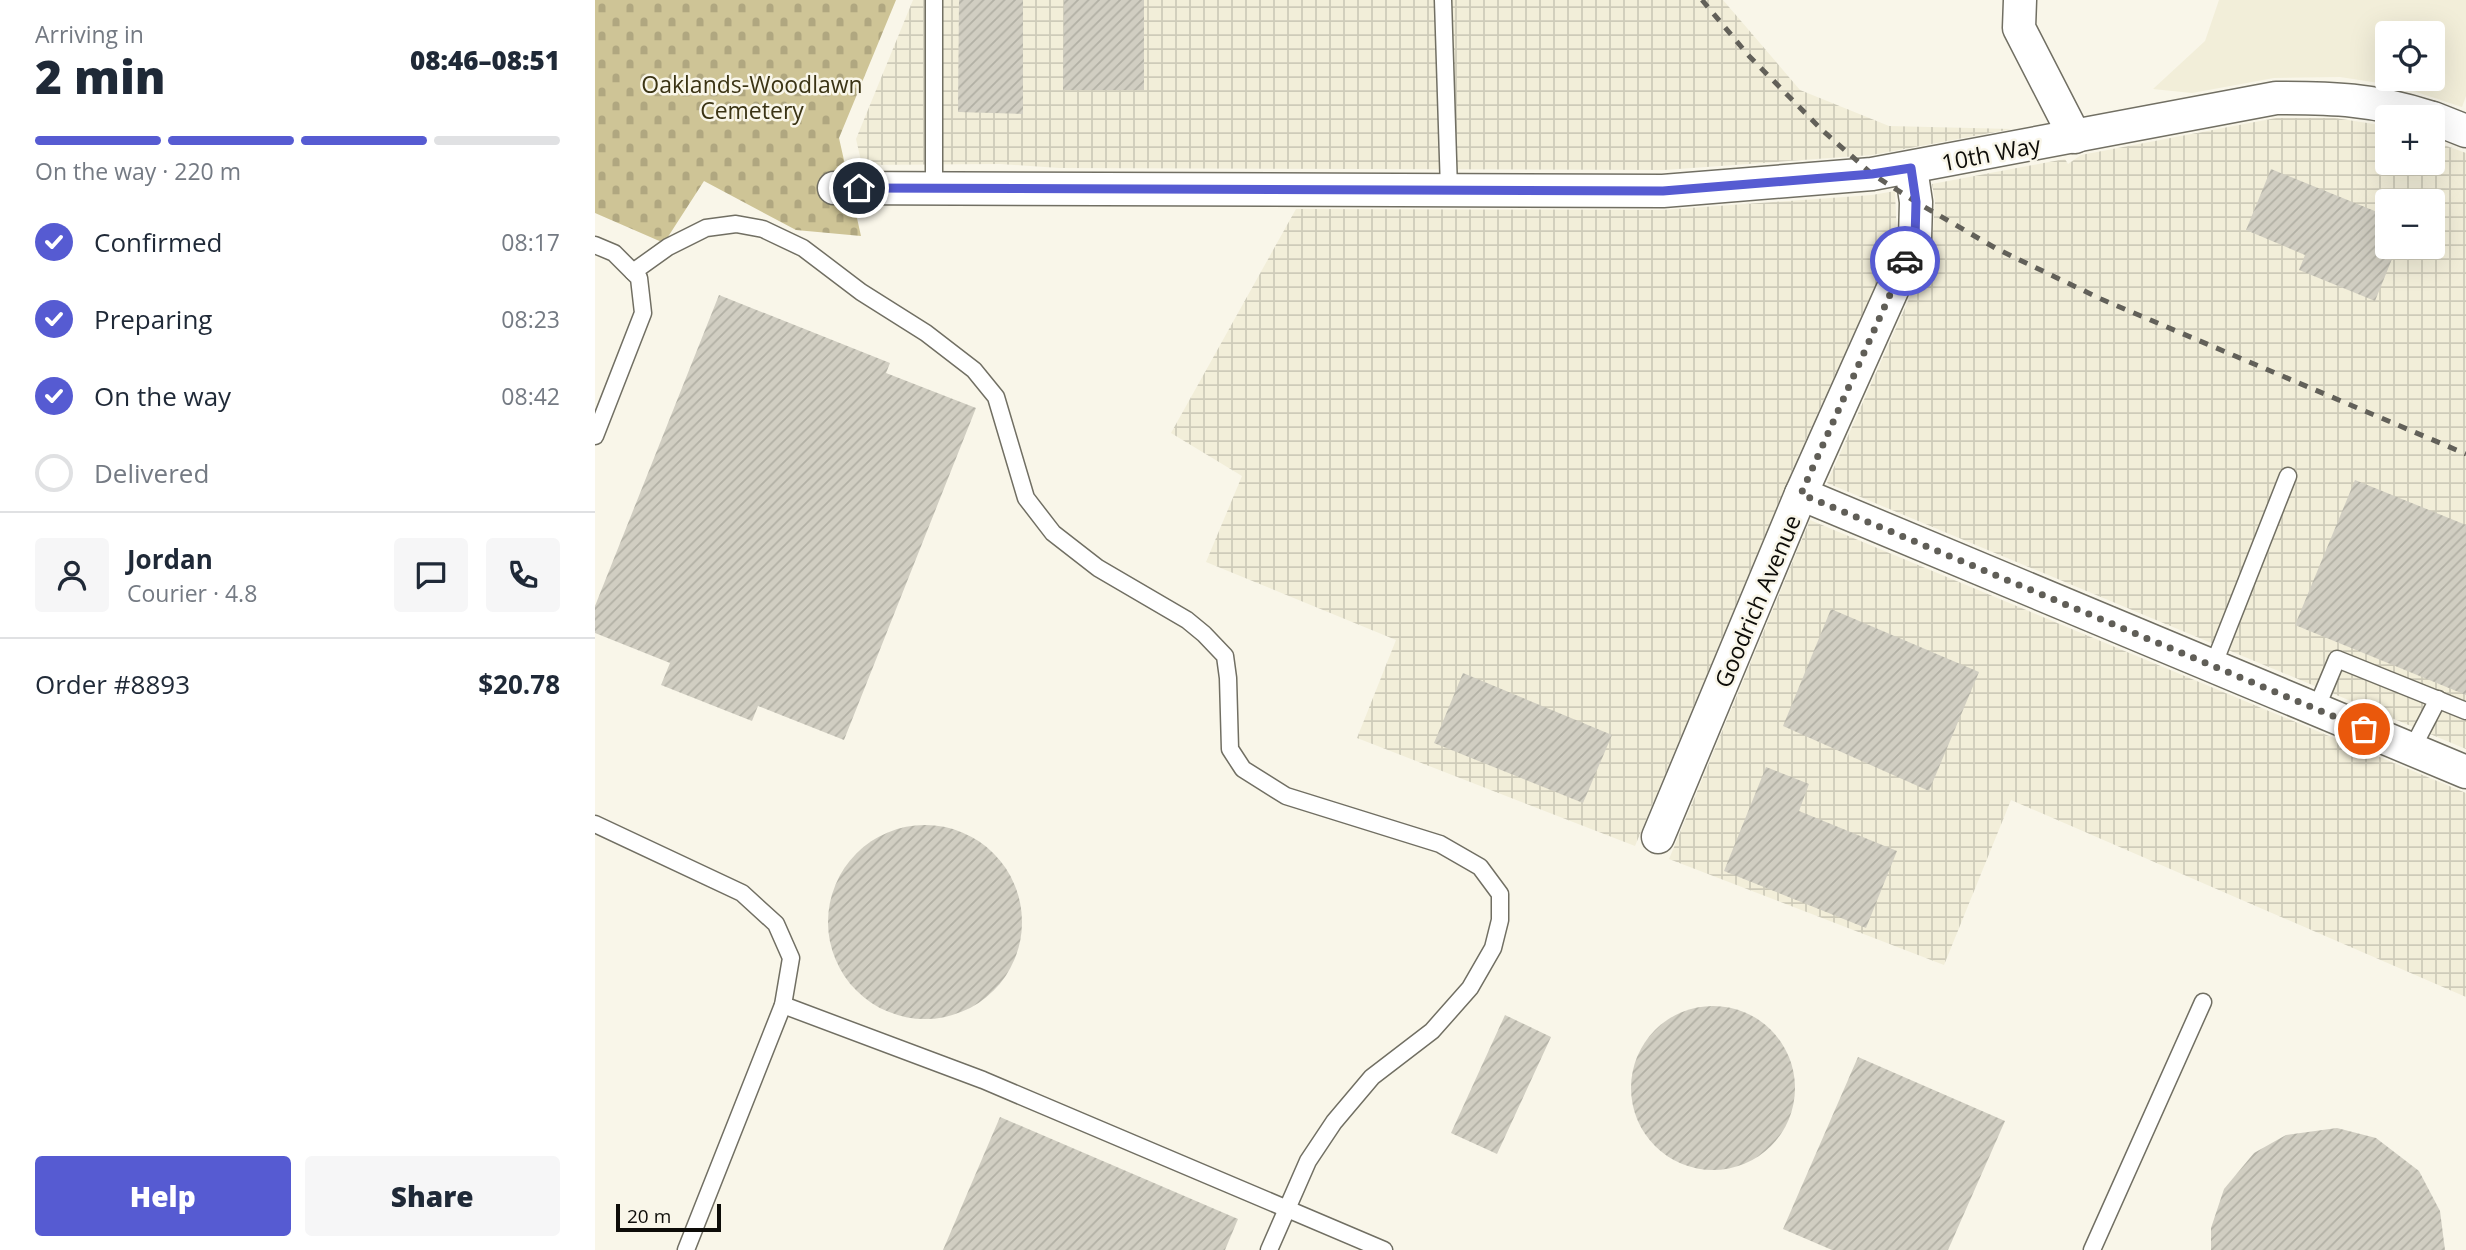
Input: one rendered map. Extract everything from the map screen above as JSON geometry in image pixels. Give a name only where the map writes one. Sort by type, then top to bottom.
[{"type":"street","points":[[2020,0],[2019,28],[2075,136]]},
{"type":"street","name":"10th Way","points":[[834,188],[1663,191],[1872,174],[2276,97],[2338,98],[2387,105]]},
{"type":"street","name":"10th Way","points":[[2445,123],[2466,131]]},
{"type":"street","name":"Goodrich Avenue","points":[[1658,837],[1801,494],[1915,239],[1916,202],[1911,168]]},
{"type":"street","points":[[1801,494],[2466,772]]},
{"type":"lane","points":[[934,0],[934,188]]},
{"type":"lane","points":[[1443,0],[1449,190]]},
{"type":"lane","points":[[633,272],[668,247],[706,228],[736,224],[763,229],[803,248],[861,292],[926,333],[974,370],[996,397],[1026,498],[1052,533],[1098,568],[1187,620],[1225,656],[1230,749],[1243,769],[1286,796],[1440,844],[1480,867],[1500,894],[1500,920],[1493,948],[1470,988],[1432,1031],[1372,1077],[1334,1122],[1308,1161],[1269,1250]]},
{"type":"lane","points":[[595,245],[614,253],[639,278],[643,313],[595,436]]},
{"type":"lane","points":[[2213,666],[2288,476]]},
{"type":"lane","points":[[2316,709],[2337,659],[2466,710]]},
{"type":"lane","points":[[2412,749],[2438,699]]},
{"type":"lane","points":[[595,824],[742,893],[776,924],[791,958],[783,1005],[685,1250]]},
{"type":"lane","points":[[2092,1250],[2203,1002]]},
{"type":"lane","points":[[783,1005],[983,1080],[1384,1250]]},
{"type":"shaded area","points":[[913,0],[1723,0],[1800,90],[1889,126],[2012,129],[1872,155],[1664,170],[862,165],[856,139]]},
{"type":"shaded area","points":[[2219,0],[2466,0],[2466,96],[2462,107],[2413,91],[2445,91],[2445,21],[2375,21],[2375,82],[2340,77],[2274,78],[2192,93],[2153,89],[2205,41]]},
{"type":"shaded area","points":[[2276,118],[2335,118],[2375,124],[2375,175],[2445,175],[2445,145],[2466,153],[2466,749],[1827,483],[1932,247],[1935,201],[1932,184],[2065,159],[2068,164],[2081,155]]},
{"type":"shaded area","points":[[1895,191],[1897,237],[1793,468],[1635,846],[1357,738],[1396,640],[1206,562],[1242,476],[1171,433],[1296,209],[1662,210],[1872,195]]},
{"type":"shaded area","points":[[1810,520],[2466,793],[2466,997],[2011,800],[1944,965],[1669,859]]},
{"type":"green space","name":"Oaklands-Woodlawn Cemetery","points":[[595,0],[896,0],[839,138],[861,236],[796,230],[704,181],[664,243],[595,213]]},
{"type":"building","points":[[959,0],[1023,0],[1023,114],[958,112]]},
{"type":"building","points":[[1064,0],[1144,0],[1144,90],[1063,90]]},
{"type":"building","points":[[2271,169],[2375,211],[2375,259],[2392,259],[2375,301],[2299,270],[2305,255],[2246,230]]},
{"type":"building","points":[[719,295],[890,363],[886,373],[976,408],[844,740],[758,706],[752,721],[661,685],[670,663],[595,633],[595,606]]},
{"type":"building","points":[[2355,480],[2466,525],[2466,695],[2295,625]]},
{"type":"building","points":[[1831,609],[1979,672],[1929,791],[1783,726]]},
{"type":"building","points":[[1463,673],[1612,735],[1583,803],[1434,743]]},
{"type":"building","points":[[1766,767],[1809,784],[1799,811],[1897,851],[1866,928],[1724,871]]},
{"type":"building","points":[[925,825],[944,826],[962,832],[994,853],[1015,885],[1021,903],[1021,941],[1015,959],[994,991],[962,1012],[944,1018],[925,1019],[906,1018],[888,1012],[856,991],[835,959],[829,941],[828,922],[829,903],[835,885],[856,853],[888,832],[906,826]]},
{"type":"building","points":[[1713,1006],[1744,1012],[1771,1030],[1789,1057],[1795,1088],[1789,1119],[1771,1146],[1744,1164],[1713,1170],[1682,1164],[1655,1146],[1637,1119],[1631,1088],[1637,1057],[1655,1030],[1682,1012]]},
{"type":"building","points":[[1505,1015],[1551,1037],[1497,1154],[1451,1133]]},
{"type":"building","points":[[1858,1057],[2005,1121],[1948,1250],[1832,1250],[1783,1229]]},
{"type":"building","points":[[1000,1117],[1238,1219],[1225,1250],[943,1250]]},
{"type":"building","points":[[2337,1128],[2376,1138],[2419,1171],[2440,1211],[2445,1250],[2211,1250],[2211,1228],[2224,1189],[2254,1153],[2286,1135]]},
{"type":"railway","points":[[1702,0],[1749,56],[1822,130],[1872,174],[1916,202],[1997,249],[2101,299],[2466,454]]},
{"type":"way so far","points":[[1905,261],[1801,494],[2364,729]]},
{"type":"route","points":[[859,188],[1663,191],[1872,174],[1911,168],[1916,202],[1915,239],[1905,261]]}]
